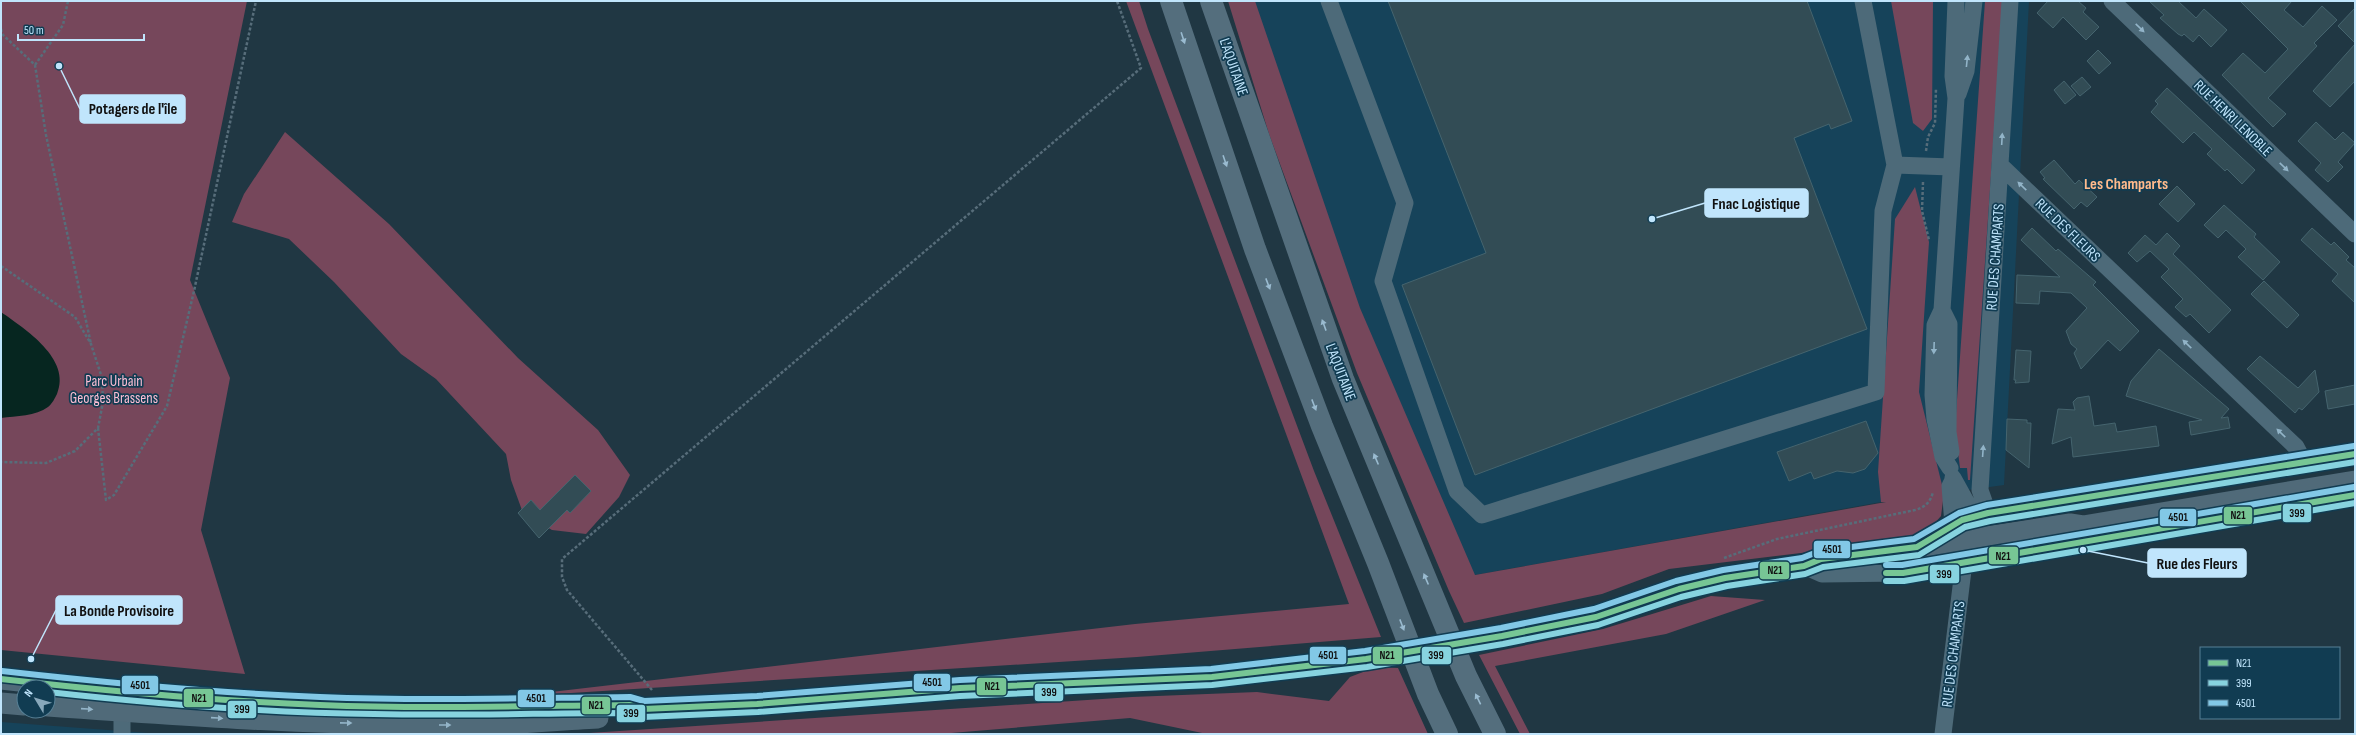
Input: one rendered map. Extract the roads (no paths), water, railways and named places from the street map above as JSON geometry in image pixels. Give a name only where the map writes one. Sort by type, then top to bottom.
[{"type":"highway","points":[[1171,1],[1255,249],[1322,426],[1378,563],[1428,694],[1447,734]]},
{"type":"highway","name":"L'AQUITAINE","points":[[1211,1],[1343,379],[1466,676],[1495,734]]},
{"type":"main road","points":[[1804,566],[1823,570],[1960,545],[2000,535],[2070,524],[2083,526],[2355,481]]},
{"type":"main road","points":[[1,679],[90,690],[256,701],[427,707],[630,704],[648,699],[757,704],[960,688],[1212,677],[1366,659],[1502,636],[1596,617],[1696,584],[1754,573],[1804,566],[1821,559],[1917,547],[1960,545],[2071,534],[2083,526]]},
{"type":"main road","points":[[56,707],[262,721],[476,725],[628,716],[648,699]]},
{"type":"main road","points":[[1,703],[16,704]]},
{"type":"street","points":[[1329,1],[1405,203],[1383,281],[1457,491],[1482,515],[1876,392],[1883,211],[1895,165],[1863,1]]},
{"type":"street","name":"RUE DES CHAMPARTS","points":[[1956,1],[1953,76],[1956,98],[1942,310],[1935,325],[1933,395],[1943,457],[1958,486],[1981,514],[1989,530],[2000,535]]},
{"type":"street","name":"RUE DES CHAMPARTS","points":[[1956,98],[1966,71],[1974,1]]},
{"type":"street","name":"RUE DES CHAMPARTS","points":[[1981,514],[1980,490],[2010,1]]},
{"type":"street","name":"RUE HENRI LENOBLE","points":[[2112,1],[2355,234]]},
{"type":"street","points":[[1895,165],[1951,167]]},
{"type":"street","name":"RUE DES FLEURS","points":[[2000,166],[2296,447],[2305,464]]},
{"type":"street","points":[[1960,545],[1981,514],[2305,464],[2355,454]]},
{"type":"street","name":"RUE DES CHAMPARTS","points":[[1942,734],[1960,545],[1950,486],[1952,474]]},
{"type":"street","points":[[1960,545],[2355,495]]},
{"type":"street","points":[[122,711],[122,734]]},
{"type":"place","name":"Potagers de l'île","points":[[59,66]]},
{"type":"place","name":"Fnac Logistique","points":[[1652,219]]},
{"type":"place","name":"Rue des Fleurs","points":[[2083,550]]},
{"type":"place","name":"La Bonde Provisoire","points":[[31,659]]},
{"type":"district","name":"Les Champarts","points":[[2126,183]]},
{"type":"park label","name":"Parc Urbain Georges Brassens","points":[[114,390]]}]
